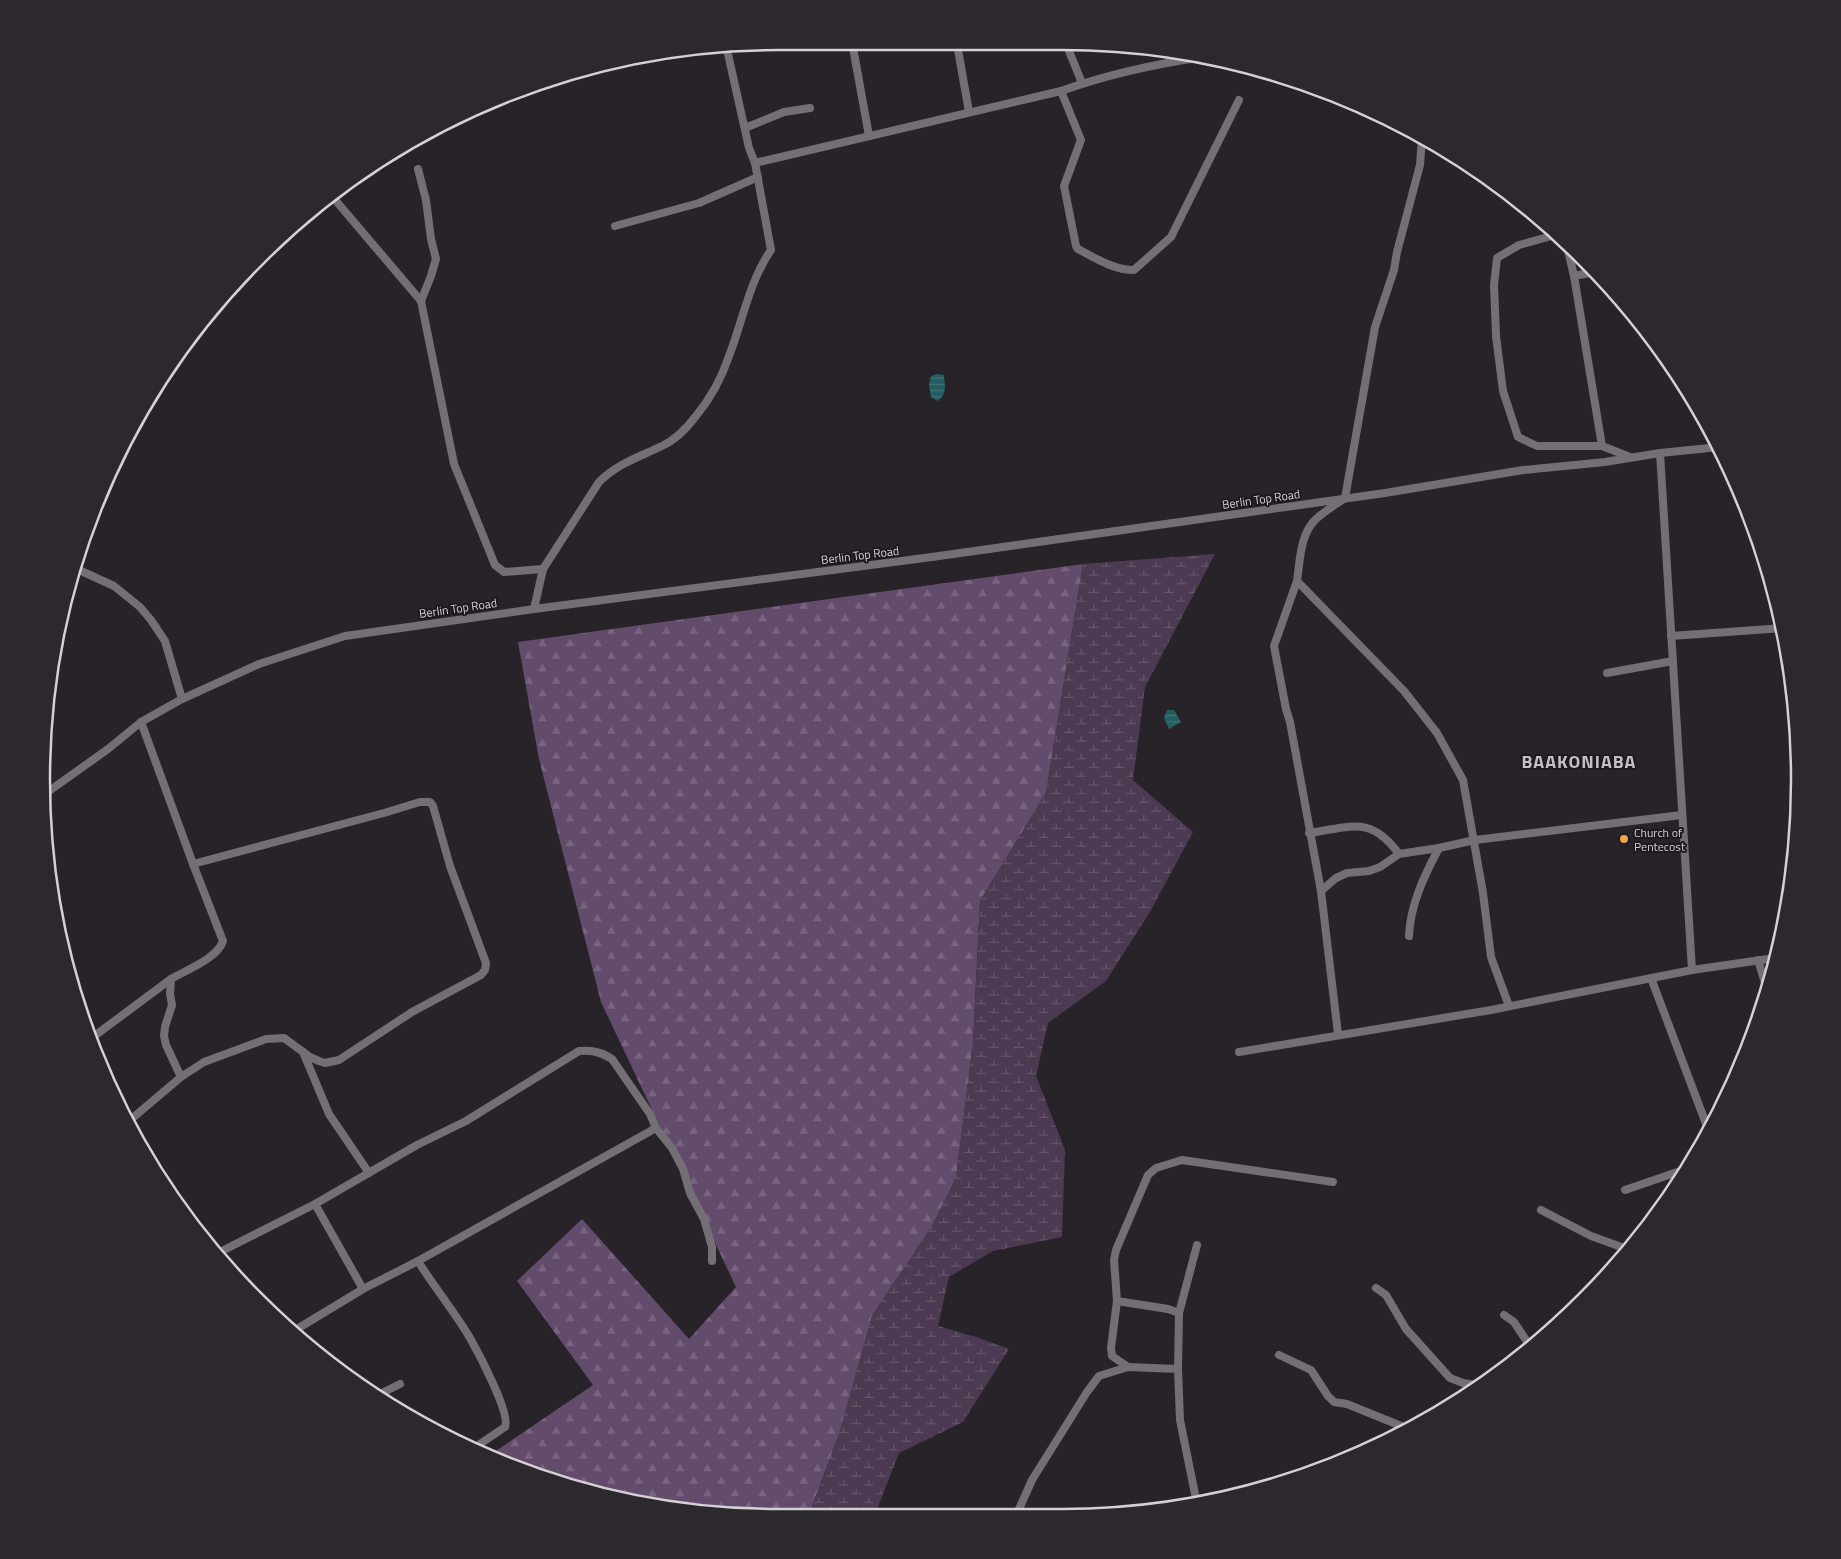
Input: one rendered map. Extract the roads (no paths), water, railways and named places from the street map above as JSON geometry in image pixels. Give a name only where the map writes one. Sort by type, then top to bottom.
[{"type":"street","points":[[853,50],[869,136]]},
{"type":"street","points":[[958,50],[969,112]]},
{"type":"street","points":[[1069,50],[1082,83]]},
{"type":"street","points":[[534,609],[542,569],[599,482],[608,473],[626,462],[663,446],[674,439],[698,415],[715,387],[729,357],[749,292],[762,263],[771,250],[755,163],[749,148],[728,52]]},
{"type":"street","points":[[755,163],[1061,91],[1082,83],[1181,60]]},
{"type":"street","points":[[1061,91],[1081,140],[1064,186],[1076,246],[1078,249],[1107,264],[1130,270],[1134,270],[1171,237],[1239,100]]},
{"type":"street","points":[[745,128],[784,112],[810,108]]},
{"type":"street","points":[[1338,1034],[1320,890],[1290,722],[1274,646],[1297,581],[1300,557],[1307,532],[1315,520],[1345,498],[1375,327],[1394,270],[1420,165],[1421,146]]},
{"type":"street","points":[[418,168],[426,200],[436,259],[421,302]]},
{"type":"street","points":[[615,226],[699,203],[758,177]]},
{"type":"street","points":[[336,201],[421,302],[454,464],[492,560],[504,572],[542,569]]},
{"type":"street","points":[[1548,237],[1519,245],[1497,258],[1494,285],[1496,336],[1503,391],[1518,437],[1537,446],[1602,446],[1632,457]]},
{"type":"street","points":[[1570,257],[1602,446]]},
{"type":"street","points":[[1574,276],[1586,274]]},
{"type":"street","name":"Berlin Top Road","points":[[50,790],[108,750],[141,722],[182,699],[259,664],[345,636],[534,609],[932,557],[1345,498],[1504,473],[1711,448]]},
{"type":"street","points":[[1660,453],[1692,970]]},
{"type":"street","points":[[81,571],[114,586],[140,606],[165,641],[182,699]]},
{"type":"street","points":[[1297,581],[1404,691],[1436,733],[1463,780],[1475,840],[1491,957],[1509,1006]]},
{"type":"street","points":[[1671,636],[1775,629]]},
{"type":"street","points":[[1607,673],[1673,661]]},
{"type":"street","points":[[97,1034],[171,979],[212,955],[221,946],[222,941],[141,722]]},
{"type":"street","points":[[133,1117],[181,1077],[204,1062],[266,1039],[284,1038],[310,1057],[325,1063],[339,1060],[412,1012],[467,984],[485,970],[486,963],[450,866],[432,804],[420,802],[384,814],[193,864]]},
{"type":"street","points":[[1320,890],[1336,878],[1347,873],[1369,871],[1380,867],[1399,854],[1440,848],[1475,840],[1682,815]]},
{"type":"street","points":[[1309,833],[1364,826],[1373,828],[1389,840],[1399,854]]},
{"type":"street","points":[[1409,936],[1409,924],[1424,875],[1440,848]]},
{"type":"street","points":[[1239,1052],[1509,1006],[1692,970],[1768,959]]},
{"type":"street","points":[[1758,960],[1763,977]]},
{"type":"street","points":[[1652,978],[1705,1122]]},
{"type":"street","points":[[171,979],[170,994],[172,1005],[164,1036],[166,1045],[181,1077]]},
{"type":"street","points":[[223,1250],[315,1204],[418,1145],[466,1121],[579,1050],[597,1051],[612,1060],[650,1114],[656,1128],[672,1148],[690,1193],[704,1219],[712,1247],[712,1261]]},
{"type":"street","points":[[303,1052],[329,1114],[369,1173]]},
{"type":"street","points":[[299,1328],[364,1289],[656,1128]]},
{"type":"street","points":[[1128,1367],[1112,1356],[1110,1348],[1116,1301],[1114,1260],[1116,1250],[1148,1175],[1156,1168],[1182,1160],[1333,1182]]},
{"type":"street","points":[[1625,1190],[1676,1173]]},
{"type":"street","points":[[315,1204],[364,1289]]},
{"type":"street","points":[[1541,1210],[1591,1236],[1621,1247]]},
{"type":"street","points":[[1195,1496],[1180,1420],[1178,1369],[1179,1313],[1197,1245]]},
{"type":"street","points":[[418,1260],[470,1338],[495,1389],[507,1420],[505,1427],[480,1444]]},
{"type":"street","points":[[1376,1288],[1386,1295],[1406,1329],[1450,1378],[1470,1384]]},
{"type":"street","points":[[1116,1301],[1168,1309],[1179,1313]]},
{"type":"street","points":[[1504,1315],[1514,1322],[1527,1341]]},
{"type":"street","points":[[1279,1355],[1311,1370],[1334,1402],[1346,1404],[1400,1425]]},
{"type":"street","points":[[1019,1509],[1032,1480],[1099,1376],[1128,1367],[1178,1369]]},
{"type":"street","points":[[384,1392],[400,1384]]},
{"type":"water","points":[[937,374],[944,375],[945,386],[943,396],[938,401],[931,397],[929,385],[931,376]]},
{"type":"water","points":[[1167,710],[1174,710],[1181,722],[1169,729],[1164,718]]},
{"type":"place","name":"Church of Pentecost","points":[[1624,839]]},
{"type":"district","name":"BAAKONIABA","points":[[1579,761]]}]
